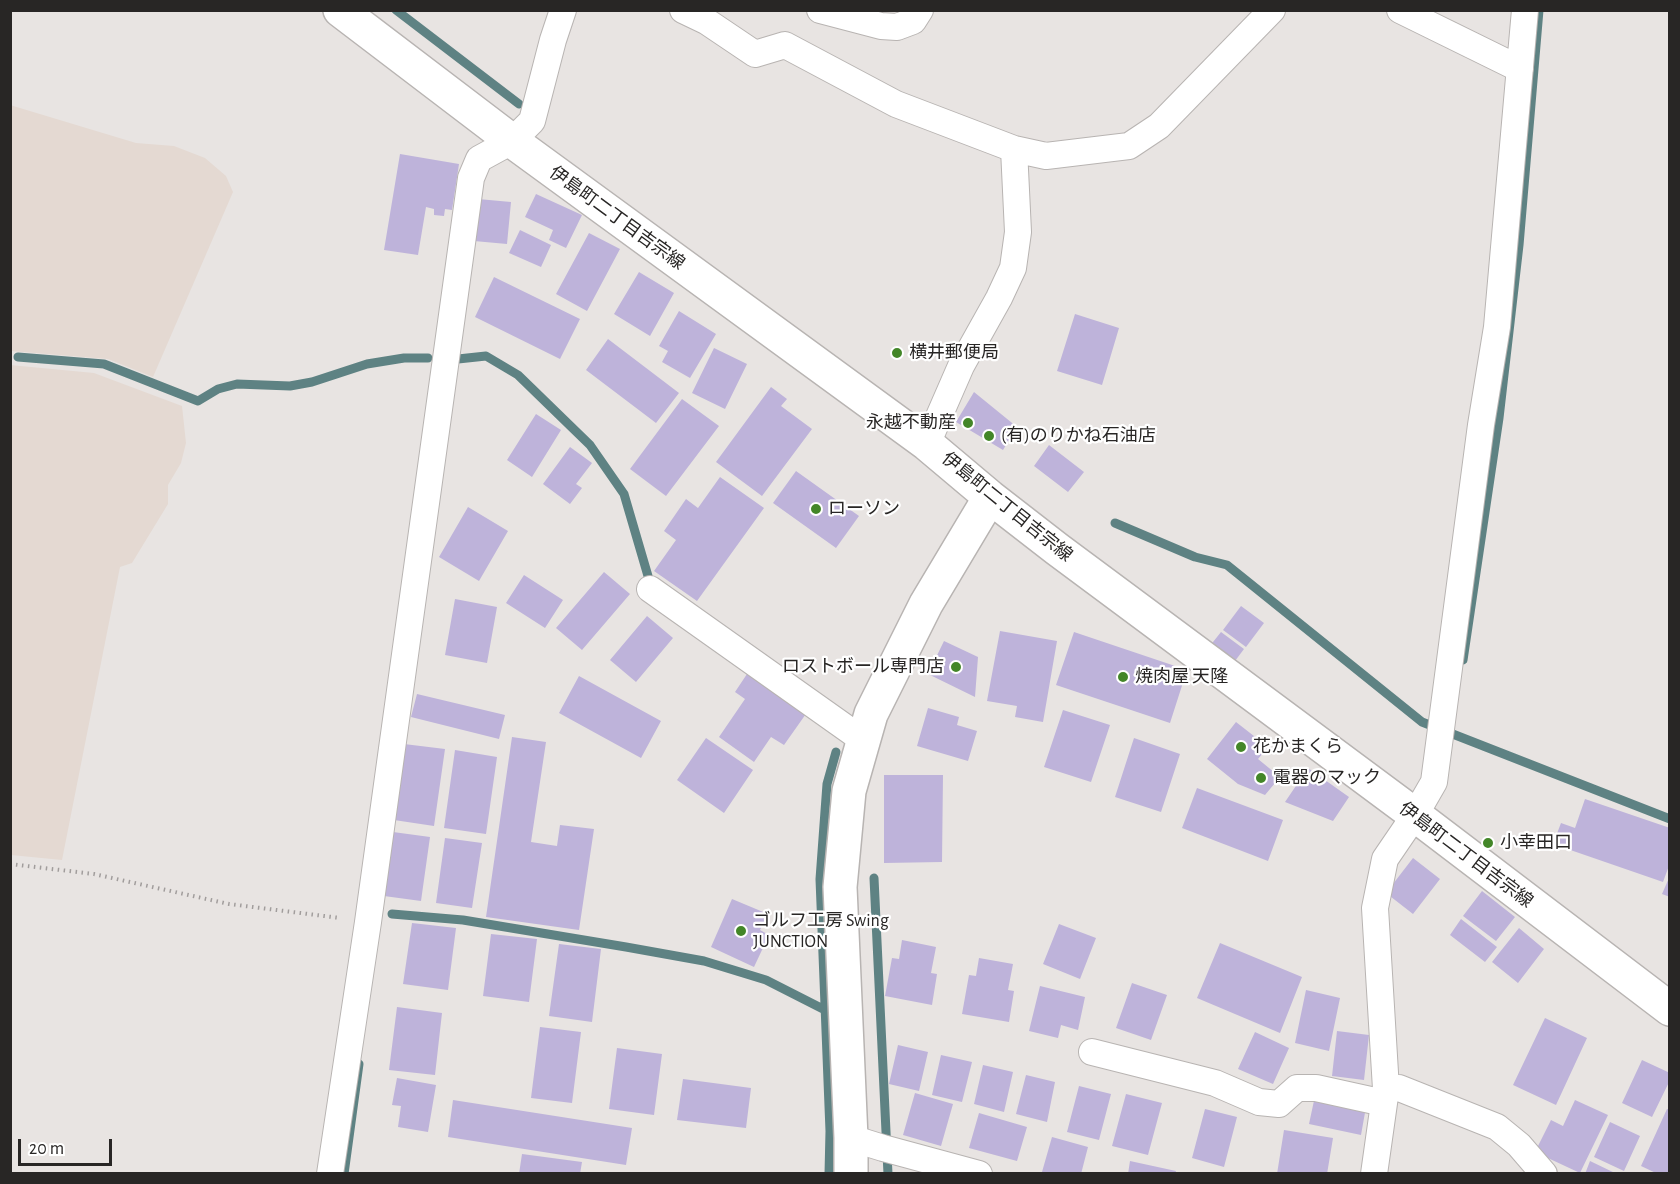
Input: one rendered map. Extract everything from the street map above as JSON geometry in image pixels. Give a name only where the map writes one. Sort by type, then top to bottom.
[{"type":"street","name":"伊島町二丁目吉宗線","points":[[340,10],[512,141],[927,444],[990,497],[1064,554],[1670,1009]]},
{"type":"street","points":[[330,1173],[368,922],[471,178],[479,159],[512,141],[532,121],[552,40],[563,10]]},
{"type":"street","points":[[682,10],[706,21],[755,54],[785,45],[896,105],[1014,149],[1046,156],[1129,146],[1159,126],[1272,10]]},
{"type":"street","points":[[820,10],[881,26],[897,27],[913,21],[920,10]]},
{"type":"street","points":[[1400,10],[1520,69]]},
{"type":"street","points":[[1374,1173],[1391,1092],[1375,908],[1385,859],[1434,782],[1481,424],[1497,327],[1525,10]]},
{"type":"street","points":[[927,444],[961,366],[1013,268],[1018,232],[1014,149]]},
{"type":"street","points":[[851,1173],[852,1138],[840,887],[849,791],[871,714],[926,604],[990,497]]},
{"type":"street","points":[[650,589],[863,740]]},
{"type":"street","points":[[1092,1052],[1215,1083],[1259,1102],[1279,1104],[1297,1088],[1391,1092],[1497,1127],[1519,1144],[1544,1173]]},
{"type":"street","points":[[852,1138],[979,1173]]},
{"type":"path","points":[[10,864],[94,874],[230,904],[368,922]]},
{"type":"shaded area","points":[[10,105],[136,143],[174,146],[205,158],[226,176],[233,192],[153,377],[108,359],[11,351]]},
{"type":"shaded area","points":[[10,365],[94,373],[182,406],[186,443],[181,463],[168,485],[168,504],[132,563],[120,567],[62,860],[11,855]]},
{"type":"building","points":[[400,154],[459,164],[452,210],[445,209],[444,216],[434,215],[434,209],[426,207],[418,255],[384,250]]},
{"type":"building","points":[[536,194],[582,215],[566,248],[549,240],[553,230],[525,217]]},
{"type":"building","points":[[478,199],[511,202],[507,244],[474,241]]},
{"type":"building","points":[[520,230],[551,245],[541,267],[509,253]]},
{"type":"building","points":[[589,233],[620,249],[587,311],[556,294]]},
{"type":"building","points":[[639,272],[674,293],[650,336],[614,314]]},
{"type":"building","points":[[494,277],[580,319],[560,359],[475,317]]},
{"type":"building","points":[[679,311],[716,334],[690,378],[662,362],[668,351],[659,346]]},
{"type":"building","points":[[1075,314],[1119,328],[1102,385],[1057,371]]},
{"type":"building","points":[[608,339],[679,393],[656,423],[586,370]]},
{"type":"building","points":[[714,348],[747,364],[725,409],[692,393]]},
{"type":"building","points":[[771,387],[787,399],[781,406],[812,429],[762,496],[716,462]]},
{"type":"building","points":[[974,392],[1017,427],[1003,450],[956,422]]},
{"type":"building","points":[[682,399],[719,426],[666,496],[630,469]]},
{"type":"building","points":[[536,414],[561,430],[532,477],[507,460]]},
{"type":"building","points":[[1049,445],[1084,472],[1068,492],[1034,466]]},
{"type":"building","points":[[570,447],[592,463],[576,484],[582,488],[570,504],[543,484]]},
{"type":"building","name":"ローソン","points":[[796,471],[859,516],[836,548],[773,503]]},
{"type":"building","points":[[720,477],[764,508],[697,601],[654,571],[676,540],[664,531],[686,499],[698,508]]},
{"type":"building","points":[[468,507],[508,531],[479,581],[439,557]]},
{"type":"building","points":[[604,572],[630,594],[582,650],[556,628]]},
{"type":"building","points":[[524,575],[563,600],[545,628],[506,603]]},
{"type":"building","points":[[455,599],[497,607],[487,663],[445,655]]},
{"type":"building","points":[[1241,606],[1264,623],[1246,647],[1223,630]]},
{"type":"building","points":[[647,616],[673,638],[636,682],[610,660]]},
{"type":"building","points":[[1000,631],[1057,641],[1043,722],[1015,717],[1017,706],[987,701]]},
{"type":"building","points":[[1074,632],[1187,670],[1170,723],[1056,685]]},
{"type":"building","points":[[1221,632],[1244,649],[1232,665],[1209,647]]},
{"type":"building","points":[[944,641],[978,657],[975,697],[928,674]]},
{"type":"building","points":[[749,671],[808,711],[784,745],[771,737],[754,762],[719,737],[745,699],[735,692]]},
{"type":"building","points":[[579,676],[661,721],[641,758],[559,713]]},
{"type":"building","points":[[417,694],[505,715],[499,739],[411,717]]},
{"type":"building","points":[[928,708],[959,717],[957,725],[977,731],[968,761],[917,746]]},
{"type":"building","points":[[1063,710],[1110,725],[1091,782],[1044,767]]},
{"type":"building","points":[[1236,722],[1268,747],[1258,759],[1280,777],[1265,795],[1238,784],[1207,759]]},
{"type":"building","points":[[512,737],[546,742],[531,842],[557,846],[560,825],[594,829],[579,930],[486,917]]},
{"type":"building","points":[[706,738],[753,770],[724,813],[677,780]]},
{"type":"building","points":[[1134,738],[1180,754],[1161,812],[1115,797]]},
{"type":"building","points":[[404,744],[445,749],[434,826],[394,820]]},
{"type":"building","points":[[455,750],[497,757],[486,834],[444,828]]},
{"type":"building","points":[[1308,768],[1349,797],[1333,821],[1285,802]]},
{"type":"building","points":[[884,775],[943,775],[942,862],[884,863]]},
{"type":"building","points":[[1197,788],[1283,820],[1268,861],[1182,828]]},
{"type":"building","points":[[1585,799],[1670,828],[1670,863],[1663,882],[1553,844],[1561,823],[1575,828]]},
{"type":"building","points":[[393,832],[430,837],[421,901],[384,896]]},
{"type":"building","points":[[445,838],[482,843],[472,908],[436,903]]},
{"type":"building","points":[[1413,858],[1440,879],[1413,914],[1386,893]]},
{"type":"building","points":[[1670,878],[1670,897],[1662,894]]},
{"type":"building","points":[[1482,891],[1515,917],[1496,941],[1463,916]]},
{"type":"building","points":[[732,899],[768,914],[760,930],[769,935],[754,967],[711,947]]},
{"type":"building","points":[[1461,919],[1497,947],[1485,962],[1450,935]]},
{"type":"building","points":[[412,923],[456,928],[448,990],[403,984]]},
{"type":"building","points":[[1059,924],[1096,938],[1080,979],[1043,964]]},
{"type":"building","points":[[1519,928],[1544,949],[1518,983],[1492,962]]},
{"type":"building","points":[[491,934],[537,939],[529,1002],[483,996]]},
{"type":"building","points":[[902,940],[936,947],[931,973],[937,974],[932,1005],[885,996],[892,958],[899,959]]},
{"type":"building","points":[[1220,943],[1302,977],[1280,1033],[1197,998]]},
{"type":"building","points":[[559,944],[601,949],[592,1022],[549,1016]]},
{"type":"building","points":[[979,958],[1013,964],[1008,990],[1014,991],[1009,1022],[962,1014],[969,975],[976,976]]},
{"type":"building","points":[[1132,983],[1167,995],[1151,1040],[1116,1028]]},
{"type":"building","points":[[1040,986],[1085,997],[1078,1030],[1061,1025],[1058,1038],[1029,1031]]},
{"type":"building","points":[[1306,990],[1340,998],[1329,1051],[1295,1043]]},
{"type":"building","points":[[397,1007],[442,1013],[435,1075],[389,1070]]},
{"type":"building","points":[[1545,1018],[1587,1038],[1556,1105],[1513,1085]]},
{"type":"building","points":[[540,1027],[581,1032],[572,1103],[531,1098]]},
{"type":"building","points":[[1337,1031],[1369,1035],[1364,1080],[1332,1076]]},
{"type":"building","points":[[1255,1032],[1289,1048],[1273,1084],[1238,1069]]},
{"type":"building","points":[[898,1045],[928,1052],[919,1091],[889,1084]]},
{"type":"building","points":[[617,1048],[662,1054],[654,1115],[609,1109]]},
{"type":"building","points":[[941,1055],[972,1062],[962,1102],[932,1095]]},
{"type":"building","points":[[1642,1060],[1670,1073],[1670,1080],[1652,1117],[1622,1103]]},
{"type":"building","points":[[983,1065],[1013,1072],[1004,1112],[974,1104]]},
{"type":"building","points":[[1026,1075],[1055,1082],[1047,1122],[1016,1114]]},
{"type":"building","points":[[397,1078],[436,1085],[428,1132],[398,1127],[401,1106],[392,1105]]},
{"type":"building","points":[[683,1079],[751,1088],[746,1128],[677,1120]]},
{"type":"building","points":[[1079,1086],[1111,1094],[1099,1140],[1067,1132]]},
{"type":"building","points":[[915,1093],[953,1104],[941,1146],[903,1135]]},
{"type":"building","points":[[1126,1094],[1162,1103],[1148,1155],[1112,1146]]},
{"type":"building","points":[[1315,1096],[1366,1107],[1361,1135],[1309,1124]]},
{"type":"building","points":[[453,1100],[632,1128],[626,1165],[448,1137]]},
{"type":"building","points":[[1575,1100],[1608,1115],[1580,1173],[1535,1152],[1551,1120],[1563,1126]]},
{"type":"building","points":[[1205,1109],[1237,1117],[1224,1167],[1192,1158]]},
{"type":"building","points":[[1667,1109],[1670,1110],[1670,1174],[1658,1174],[1641,1166]]},
{"type":"building","points":[[979,1113],[1027,1127],[1017,1161],[969,1148]]},
{"type":"building","points":[[1610,1122],[1640,1136],[1624,1171],[1594,1157]]},
{"type":"building","points":[[1284,1130],[1333,1138],[1327,1174],[1277,1174]]},
{"type":"building","points":[[1052,1137],[1088,1147],[1081,1174],[1042,1172]]},
{"type":"building","points":[[522,1154],[582,1162],[580,1174],[519,1174]]},
{"type":"building","points":[[1130,1161],[1176,1171],[1175,1174],[1128,1174]]},
{"type":"building","points":[[1590,1161],[1617,1174],[1585,1174]]},
{"type":"waterway","points":[[396,10],[519,104]]},
{"type":"waterway","points":[[1463,660],[1499,418],[1519,245],[1539,10]]},
{"type":"waterway","points":[[458,359],[486,356],[518,375],[590,445],[624,494],[648,576]]},
{"type":"waterway","points":[[18,357],[104,364],[198,401],[218,389],[237,384],[290,386],[312,382],[367,364],[404,358],[428,358]]},
{"type":"waterway","points":[[1115,523],[1195,557],[1227,565],[1422,722],[1670,819]]},
{"type":"waterway","points":[[829,1174],[830,1131],[820,879],[827,784],[836,752]]},
{"type":"waterway","points":[[874,878],[888,1174]]},
{"type":"waterway","points":[[392,914],[463,920],[704,961],[766,980],[825,1010]]},
{"type":"waterway","points":[[344,1174],[359,1064]]},
{"type":"place","name":"横井郵便局","points":[[897,353]]},
{"type":"place","name":"永越不動産","points":[[968,423]]},
{"type":"place","name":"(有)のりかね石油店","points":[[989,436]]},
{"type":"place","name":"ローソン","points":[[816,509]]},
{"type":"place","name":"ロストボール専門店","points":[[956,667]]},
{"type":"place","name":"焼肉屋 天隆","points":[[1123,677]]},
{"type":"place","name":"花かまくら","points":[[1241,747]]},
{"type":"place","name":"電器のマック","points":[[1261,778]]},
{"type":"place","name":"小幸田口","points":[[1488,843]]},
{"type":"place","name":"ゴルフ工房 Swing JUNCTION","points":[[741,931]]}]
